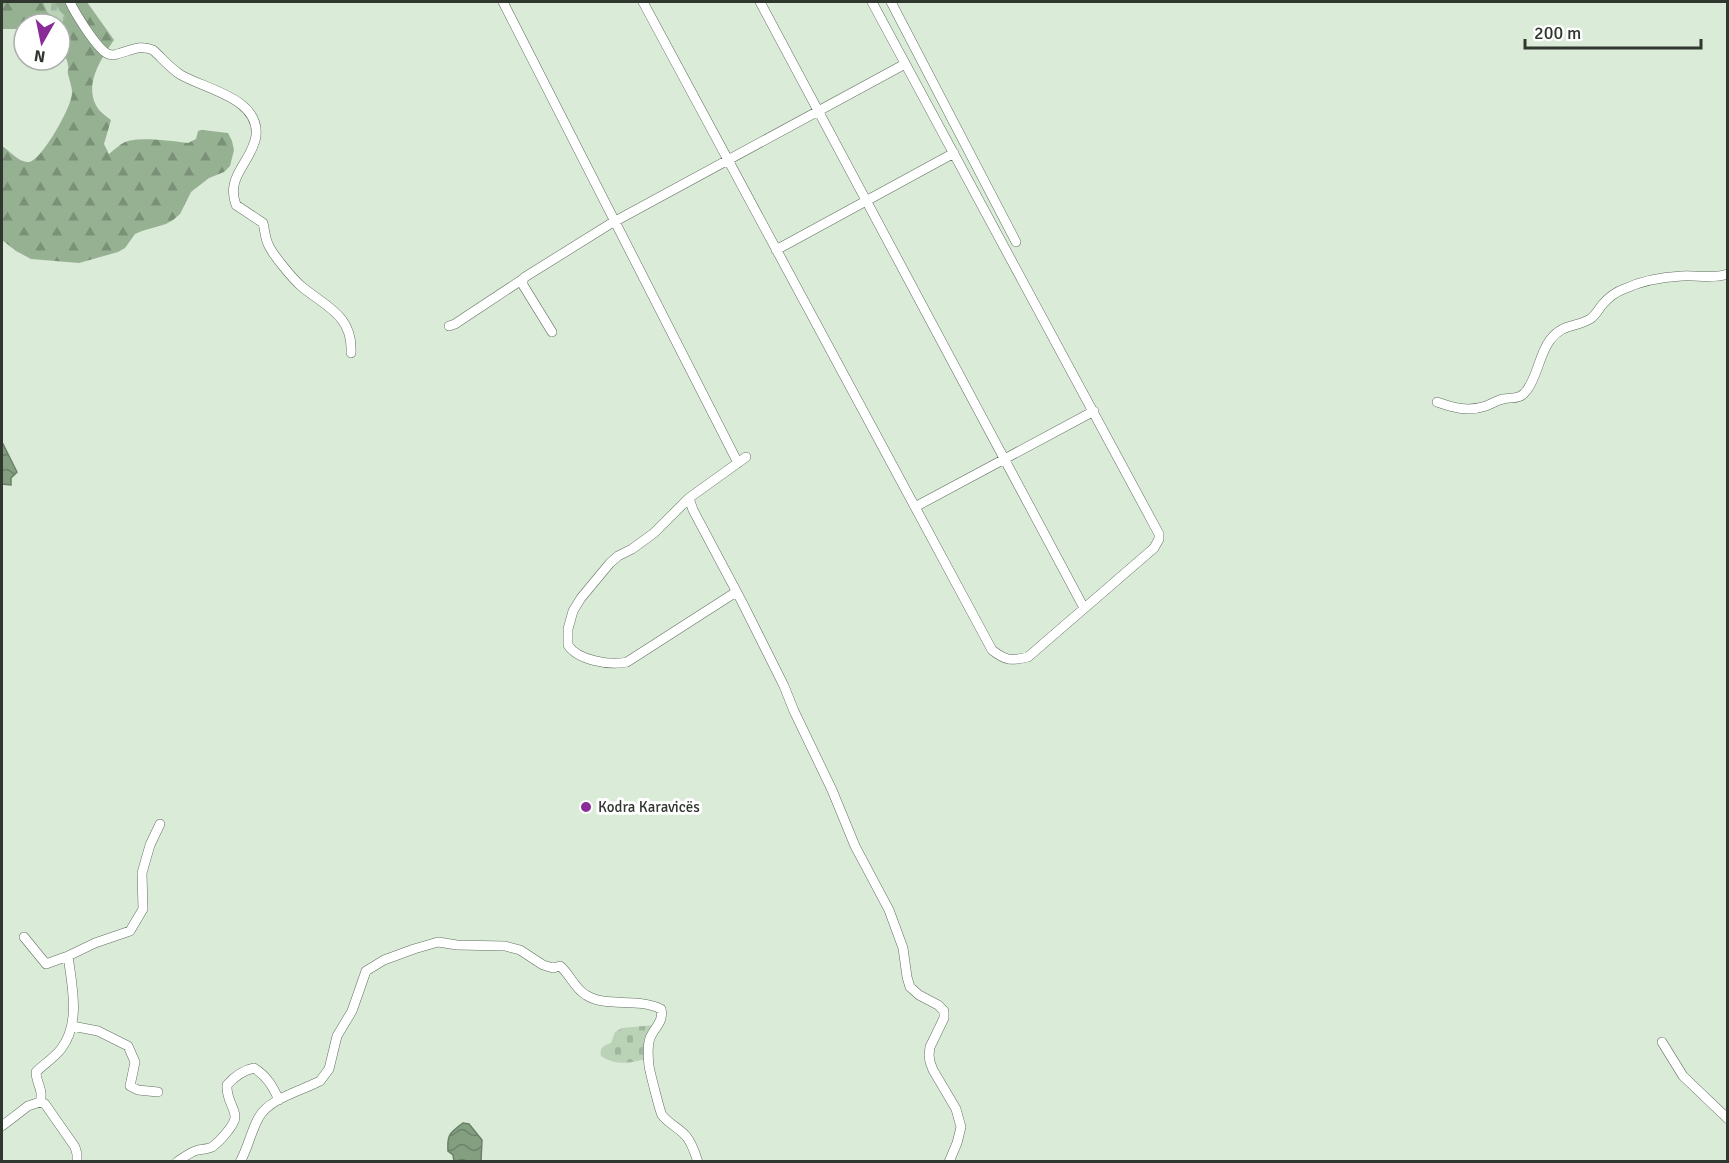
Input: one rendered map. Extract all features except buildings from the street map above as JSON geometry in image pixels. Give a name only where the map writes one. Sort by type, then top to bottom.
[{"type":"street","points":[[69,2],[105,52],[111,55],[139,48],[149,48],[181,75],[214,88],[246,109],[254,121],[255,142],[234,182],[236,205],[263,223],[269,248],[299,284],[345,322],[352,343],[351,353]]},
{"type":"street","points":[[503,2],[615,222],[742,460],[688,498],[654,533],[610,563],[581,598],[569,620],[568,645],[575,652],[592,659],[619,664],[627,662],[736,592]]},
{"type":"street","points":[[643,2],[992,650],[1002,658],[1014,660],[1028,657],[1154,548],[1159,538],[1157,528],[872,2]]},
{"type":"street","points":[[760,2],[1084,608]]},
{"type":"street","points":[[891,2],[1016,242]]},
{"type":"street","points":[[449,326],[615,222],[905,64]]},
{"type":"street","points":[[777,250],[954,153]]},
{"type":"street","points":[[1437,402],[1466,409],[1485,406],[1499,399],[1520,397],[1532,382],[1545,349],[1555,334],[1570,325],[1588,320],[1616,292],[1652,280],[1684,275],[1718,277],[1728,274]]},
{"type":"street","points":[[523,279],[528,293],[552,332]]},
{"type":"street","points":[[915,507],[1094,411]]},
{"type":"street","points":[[688,498],[784,686],[855,846],[889,910],[903,948],[906,976],[910,987],[944,1011],[944,1018],[930,1047],[929,1055],[933,1070],[956,1109],[961,1127],[949,1161]]},
{"type":"street","points":[[24,937],[46,964],[130,931],[143,909],[142,873],[150,845],[160,824]]},
{"type":"street","points":[[240,1161],[258,1118],[264,1110],[279,1100],[320,1081],[325,1076],[329,1069],[337,1036],[352,1011],[366,971],[372,966],[414,949],[438,942],[457,945],[505,946],[520,950],[543,965],[553,968],[560,966],[579,989],[594,999],[640,1002],[661,1009],[662,1019],[651,1037],[648,1054],[650,1073],[660,1111],[670,1124],[685,1135],[698,1161]]},
{"type":"street","points":[[40,1102],[43,1095],[36,1072],[61,1048],[72,1026],[73,991],[69,956]]},
{"type":"street","points":[[72,1026],[98,1031],[128,1046],[135,1062],[130,1084],[132,1088],[158,1092]]},
{"type":"street","points":[[1662,1042],[1683,1076],[1728,1119]]},
{"type":"street","points":[[177,1161],[196,1151],[210,1148],[234,1122],[235,1117],[227,1085],[235,1077],[254,1068],[260,1071],[279,1100]]},
{"type":"street","points":[[2,1126],[28,1106],[40,1102],[45,1104],[75,1147],[77,1161]]},
{"type":"green space","points":[[2,2],[87,2],[114,40],[95,74],[92,93],[100,111],[111,120],[104,144],[109,154],[123,143],[138,139],[188,143],[196,139],[198,131],[202,130],[228,133],[234,150],[230,166],[191,192],[180,214],[173,220],[135,234],[125,248],[118,252],[79,263],[31,259],[16,251],[2,240],[2,146],[22,161],[29,162],[35,159],[56,131],[68,108],[72,92],[68,72],[72,72],[72,12],[12,12],[12,29],[2,29]]},
{"type":"green space","points":[[43,2],[55,2],[61,12],[47,12]]},
{"type":"green space","points":[[655,1025],[645,1059],[622,1063],[601,1056],[601,1049],[611,1043],[615,1032],[622,1028]]},
{"type":"water","points":[[2,442],[17,472],[11,478],[11,485],[2,484]]},
{"type":"water","points":[[463,1123],[469,1124],[482,1140],[481,1161],[454,1161],[453,1155],[448,1151],[450,1134]]},
{"type":"place","name":"Kodra Karavicës","points":[[586,807]]}]
